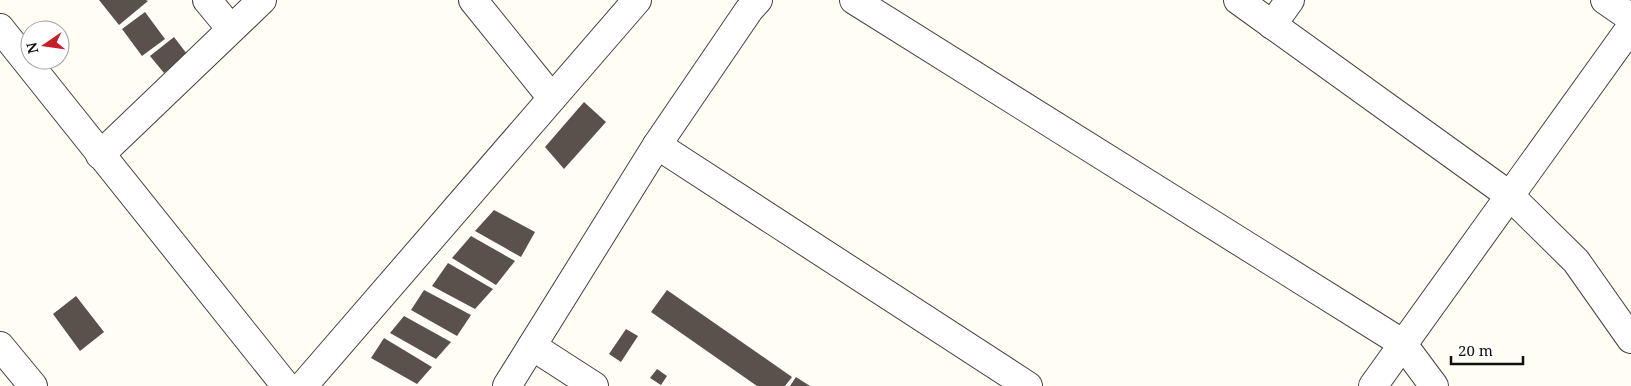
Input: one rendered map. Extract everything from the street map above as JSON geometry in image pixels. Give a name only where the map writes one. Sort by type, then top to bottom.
[{"type":"street","points":[[207,0],[231,29]]},
{"type":"street","points":[[100,155],[262,0]]},
{"type":"street","points":[[473,0],[552,98]]},
{"type":"street","points":[[303,386],[637,0]]},
{"type":"street","points":[[854,0],[1402,343],[1434,386]]},
{"type":"street","points":[[1238,0],[1509,195],[1576,261],[1631,339]]},
{"type":"street","points":[[1272,25],[1290,0]]},
{"type":"street","points":[[1605,0],[1631,18]]},
{"type":"street","points":[[508,386],[657,145],[750,3]]},
{"type":"street","points":[[1373,386],[1402,343],[1631,27]]},
{"type":"street","points":[[0,28],[286,386]]},
{"type":"street","points":[[657,145],[1028,386]]},
{"type":"street","points":[[0,346],[32,386]]},
{"type":"street","points":[[532,346],[594,386]]},
{"type":"building","points":[[99,0],[146,0],[148,1],[119,25]]},
{"type":"building","points":[[145,12],[165,39],[142,56],[122,29]]},
{"type":"building","points":[[174,37],[187,54],[164,73],[150,56]]},
{"type":"building","points":[[584,102],[606,122],[564,169],[545,147]]},
{"type":"building","points":[[494,210],[535,232],[521,257],[475,231]]},
{"type":"building","points":[[471,236],[515,261],[496,285],[452,258]]},
{"type":"building","points":[[448,263],[493,289],[475,309],[432,286]]},
{"type":"building","points":[[424,290],[471,315],[457,336],[411,310]]},
{"type":"building","points":[[667,290],[792,377],[785,386],[757,386],[651,312]]},
{"type":"building","points":[[76,296],[104,332],[80,351],[53,314]]},
{"type":"building","points":[[404,316],[451,342],[436,359],[390,333]]},
{"type":"building","points":[[626,329],[638,336],[621,362],[609,354]]},
{"type":"building","points":[[384,338],[432,367],[417,384],[371,358]]},
{"type":"building","points":[[657,369],[667,376],[661,385],[650,378]]},
{"type":"building","points":[[796,377],[810,386],[790,386]]}]
